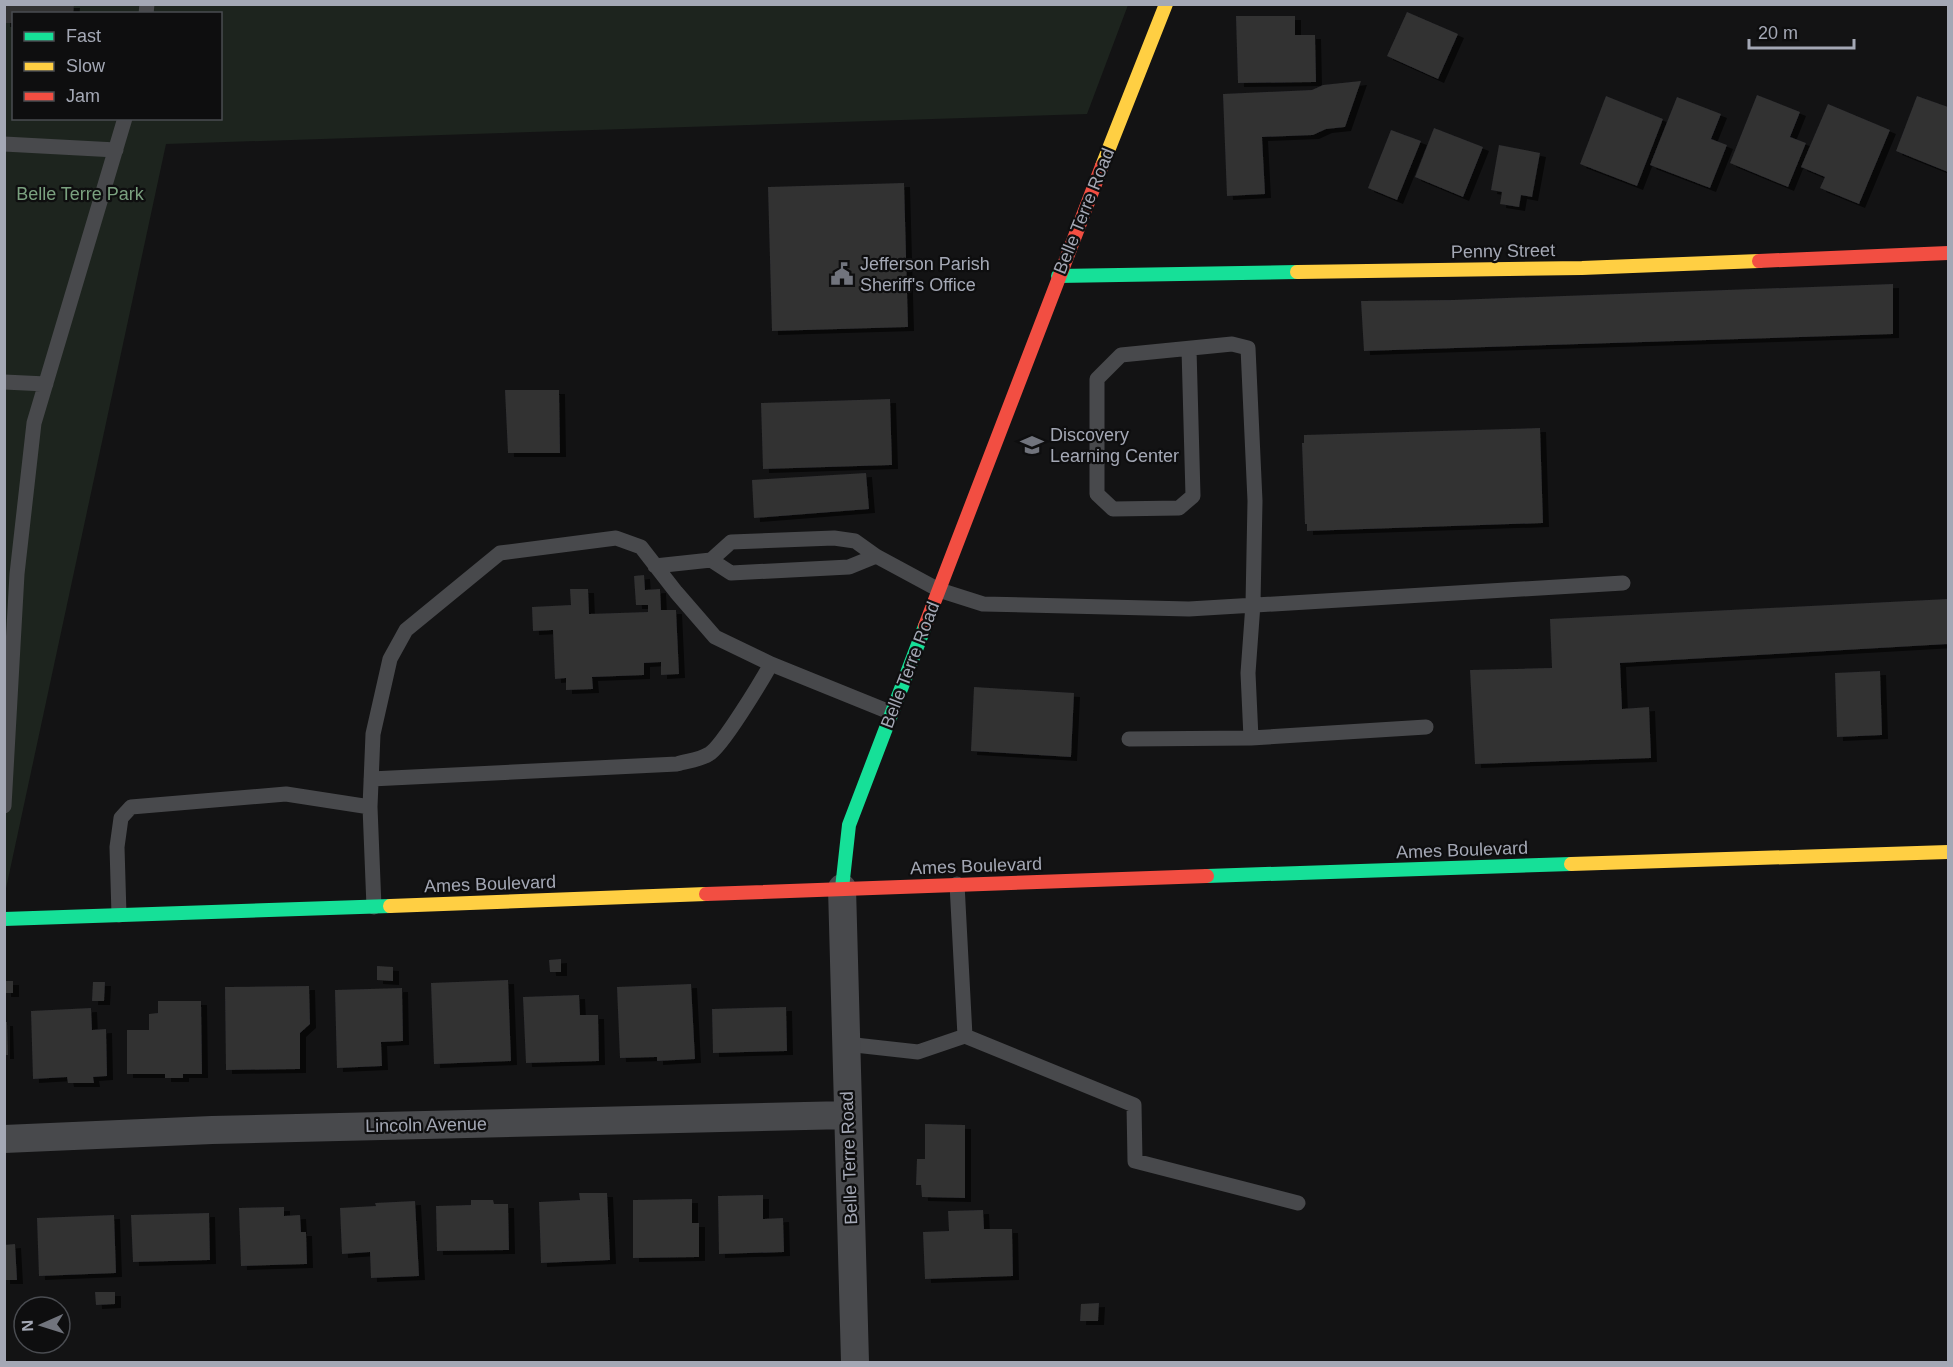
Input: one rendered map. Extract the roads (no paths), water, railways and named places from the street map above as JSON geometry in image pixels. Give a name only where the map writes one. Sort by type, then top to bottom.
[{"type":"street","name":"Belle Terre Road","points":[[855,1362],[842,888],[849,825],[1058,276],[1167,4]]},
{"type":"street","name":"Penny Street","points":[[1058,276],[1582,268],[1948,253]]},
{"type":"street","name":"Ames Boulevard","points":[[4,919],[957,884],[1948,852]]},
{"type":"street","name":"Lincoln Avenue","points":[[4,1138],[212,1130],[848,1115]]},
{"type":"lane","points":[[4,806],[17,574],[34,423],[124,120]]},
{"type":"lane","points":[[4,144],[116,150]]},
{"type":"lane","points":[[1189,349],[1193,496],[1179,508],[1113,509],[1097,494],[1097,380],[1121,356],[1232,344],[1248,348],[1255,501],[1253,604],[1248,673],[1251,738]]},
{"type":"lane","points":[[4,382],[46,384]]},
{"type":"lane","points":[[374,907],[370,779],[373,734],[390,659],[406,630],[500,553],[616,538],[641,547],[715,637],[771,664],[892,713]]},
{"type":"lane","points":[[656,566],[711,560],[731,542],[834,538],[855,541],[876,556],[939,590],[983,604],[1189,609],[1623,583]]},
{"type":"lane","points":[[711,560],[731,573],[849,567],[876,556]]},
{"type":"lane","points":[[370,779],[677,764],[709,754],[724,737],[771,664]]},
{"type":"lane","points":[[1129,739],[1251,738],[1425,727]]},
{"type":"lane","points":[[119,915],[117,847],[121,819],[131,807],[285,794],[370,807]]},
{"type":"lane","points":[[957,884],[965,1036]]},
{"type":"lane","points":[[846,1044],[918,1053],[965,1036],[1134,1105],[1135,1161],[1298,1203]]},
{"type":"place","name":"Jefferson Parish Sheriff's Office","points":[[842,274]]},
{"type":"place","name":"Discovery Learning Center","points":[[1032,445]]},
{"type":"park label","name":"Belle Terre Park","points":[[80,194]]}]
